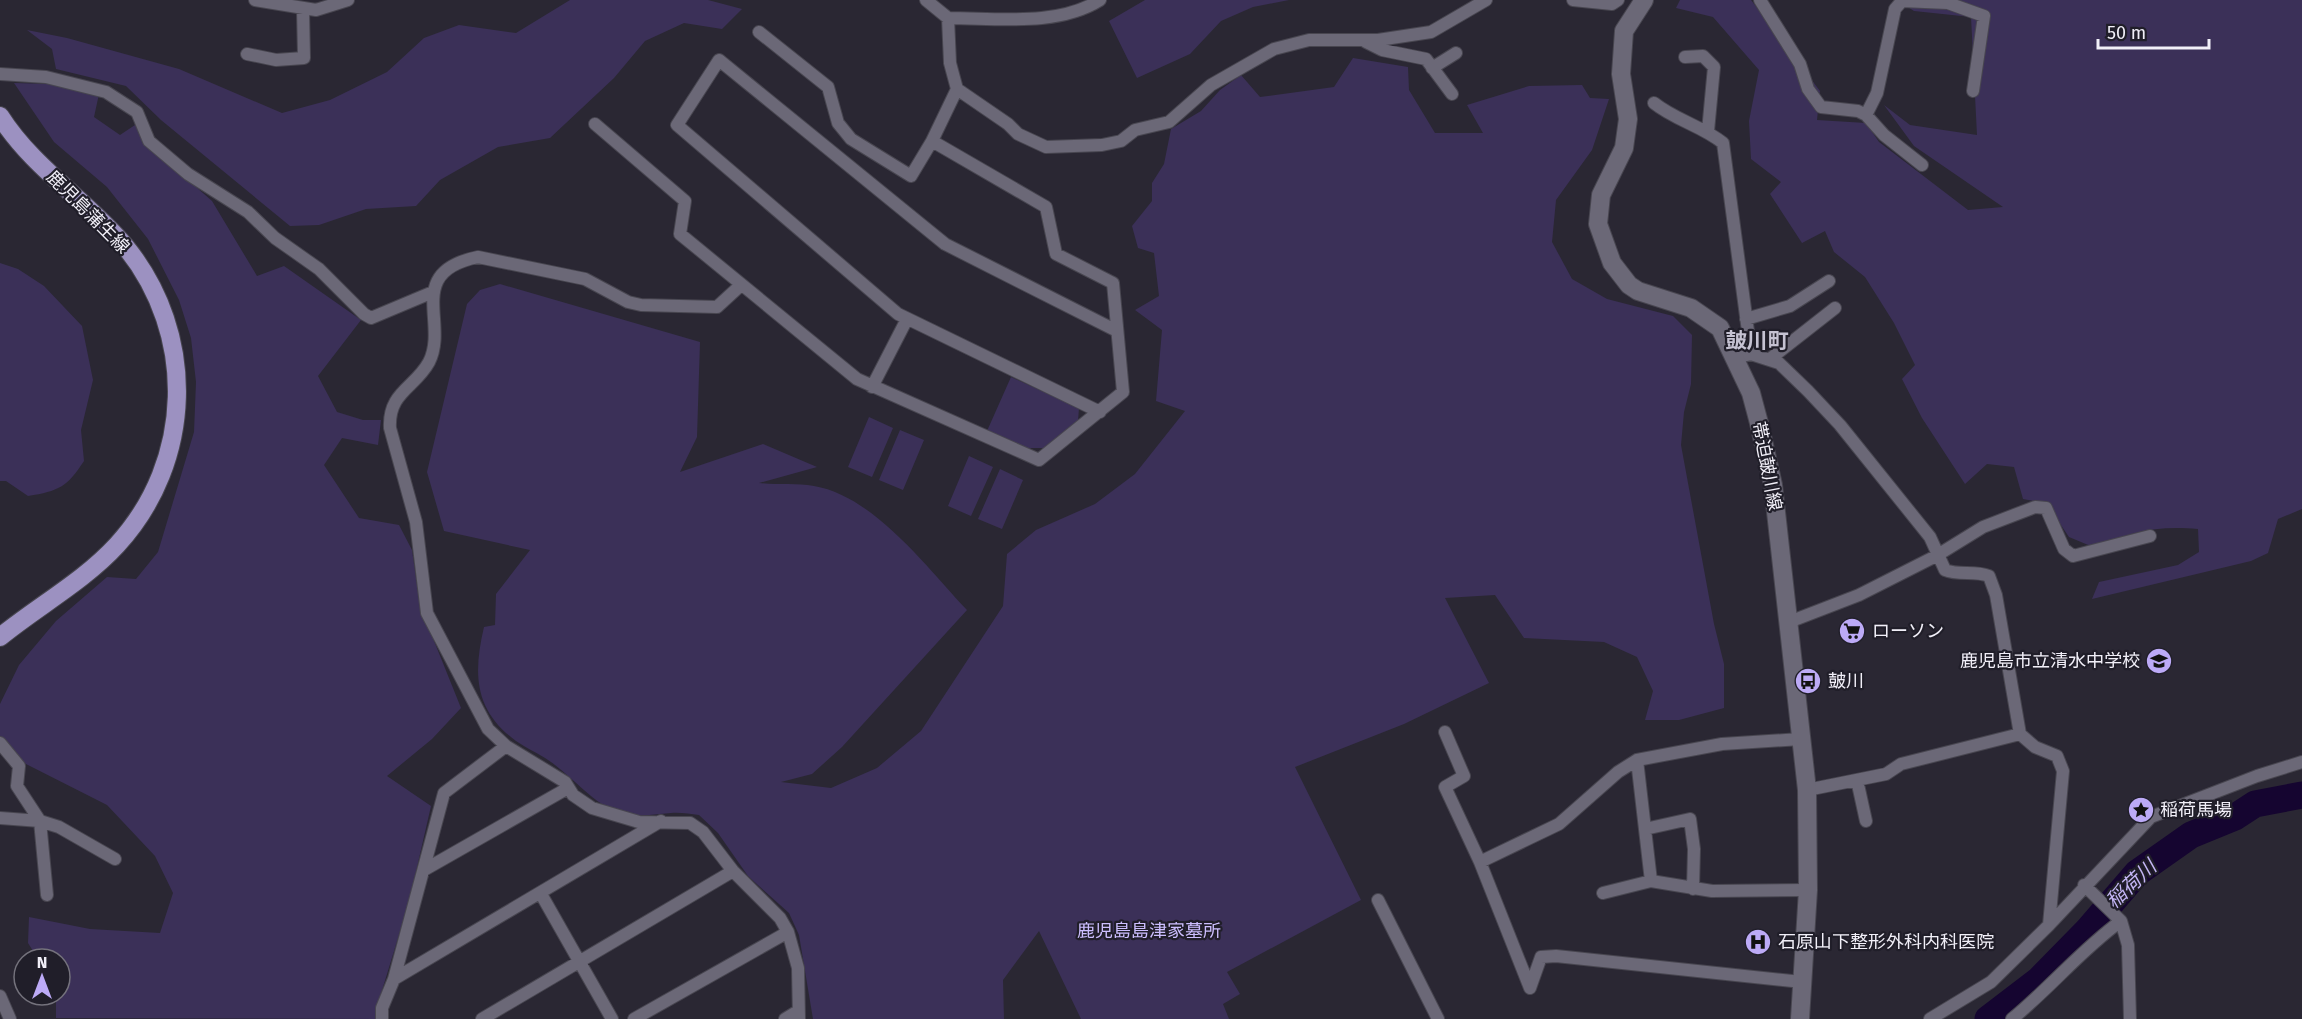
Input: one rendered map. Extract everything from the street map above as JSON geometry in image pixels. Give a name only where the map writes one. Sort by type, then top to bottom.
[{"type":"main road","name":"鹿児島蒲生線","points":[[0,116],[31,156],[104,224],[141,267],[170,331],[175,360],[177,409],[169,457],[153,495],[135,523],[108,554],[0,637]]},
{"type":"street","points":[[255,0],[303,10],[316,10],[348,0]]},
{"type":"street","points":[[926,0],[948,18],[1047,17],[1084,10],[1100,0]]},
{"type":"street","points":[[948,18],[950,63],[957,89],[1008,124],[1018,134],[1046,147],[1093,146],[1121,141],[1135,130],[1169,122],[1212,85],[1274,49],[1309,40],[1362,40],[1431,32],[1486,0]]},
{"type":"street","points":[[1573,0],[1612,4],[1618,0]]},
{"type":"street","name":"帯迫皷川線","points":[[1644,0],[1624,31],[1621,74],[1628,119],[1624,148],[1598,205],[1598,224],[1612,263],[1629,285],[1638,291],[1674,301],[1704,315],[1720,328],[1743,356],[1773,484],[1807,790],[1808,890],[1800,1019]]},
{"type":"street","points":[[1760,0],[1800,64],[1808,89],[1821,107],[1858,111],[1866,115],[1884,135],[1922,165]]},
{"type":"street","points":[[1866,115],[1877,93],[1895,9],[1902,1],[1948,3],[1984,16],[1973,91]]},
{"type":"street","points":[[247,54],[276,60],[304,58],[303,10]]},
{"type":"street","points":[[759,32],[828,87],[838,123],[851,139],[911,176],[932,141],[957,89]]},
{"type":"street","points":[[1362,40],[1382,50],[1426,59],[1452,94]]},
{"type":"street","points":[[1432,68],[1456,53]]},
{"type":"street","points":[[1685,57],[1702,56],[1714,67],[1708,131]]},
{"type":"street","points":[[1100,412],[898,314],[677,125],[719,60],[945,244],[1117,331]]},
{"type":"street","points":[[0,74],[46,77],[106,92],[137,112],[149,141],[188,174],[248,212],[275,238],[319,269],[364,314],[371,318],[433,292]]},
{"type":"street","points":[[1654,103],[1664,111],[1708,131],[1723,143],[1746,320],[1743,356],[1770,359],[1779,363],[1840,425],[1930,537],[1936,556],[1945,570],[1955,574],[1981,573],[1989,576],[1996,595],[2020,734],[2035,747],[2057,756],[2063,771],[2049,925]]},
{"type":"street","points":[[595,124],[685,201],[680,234],[857,379],[1039,460],[1122,392],[1113,283],[1056,254],[1046,207],[932,141]]},
{"type":"street","points":[[741,285],[717,307],[640,305],[628,302],[585,279],[478,257],[462,260],[446,271],[433,292],[433,346],[430,360],[395,400],[389,414],[390,428],[416,522],[426,613],[489,729],[506,746],[558,777],[581,802],[612,816],[639,822],[690,823],[703,832],[733,871],[780,918],[788,932],[798,968],[798,1015],[785,1019]]},
{"type":"street","points":[[1746,320],[1790,306],[1829,282]]},
{"type":"street","points":[[1770,359],[1835,308]]},
{"type":"street","points":[[872,387],[907,319]]},
{"type":"street","points":[[1789,622],[1859,595],[1936,556],[1983,527],[2035,507],[2046,508],[2064,549],[2073,556],[2150,536]]},
{"type":"street","points":[[1445,732],[1464,776],[1445,787],[1480,862],[1530,988],[1541,957],[1556,956],[1802,982]]},
{"type":"street","points":[[1807,790],[1886,774],[1901,764],[2020,734]]},
{"type":"street","points":[[1480,862],[1559,824],[1618,772],[1637,760],[1722,744],[1801,739]]},
{"type":"street","points":[[0,743],[19,766],[17,786],[40,820],[47,895]]},
{"type":"street","points":[[382,1019],[382,1008],[394,979],[444,794],[506,746]]},
{"type":"street","points":[[1637,760],[1651,881]]},
{"type":"street","points":[[1930,1019],[1991,982],[2087,888],[2151,817],[2257,776],[2302,762]]},
{"type":"street","points":[[1857,780],[1866,821]]},
{"type":"street","points":[[424,870],[568,788]]},
{"type":"street","points":[[0,818],[40,820],[59,827],[115,860]]},
{"type":"street","points":[[1645,829],[1690,819],[1694,849],[1693,889]]},
{"type":"street","points":[[394,979],[662,821]]},
{"type":"street","points":[[482,1019],[733,871]]},
{"type":"street","points":[[1604,894],[1651,881],[1693,889],[1808,890]]},
{"type":"street","points":[[2087,888],[2120,919],[2128,945],[2130,1019]]},
{"type":"street","points":[[541,894],[612,1019]]},
{"type":"street","points":[[1378,900],[1438,1019]]},
{"type":"street","points":[[2012,1019],[2043,994],[2120,919]]},
{"type":"street","points":[[634,1019],[788,932]]},
{"type":"street","points":[[0,996],[10,1019]]},
{"type":"green space","points":[[570,0],[708,0],[742,9],[722,29],[684,23],[645,41],[614,78],[550,138],[498,147],[440,180],[416,206],[366,209],[319,225],[290,226],[161,120],[126,86],[56,69],[52,49],[27,30],[67,38],[179,69],[282,113],[330,100],[387,72],[424,38],[459,25],[516,33]]},
{"type":"green space","points":[[1145,0],[1289,0],[1253,7],[1221,21],[1190,54],[1137,78],[1109,21]]},
{"type":"green space","points":[[1680,0],[1751,0],[1820,91],[1817,120],[1866,123],[1879,142],[1968,210],[2003,207],[1914,146],[1884,105],[1910,125],[1977,135],[1971,17],[1914,11],[1897,0],[2302,0],[2302,509],[2278,519],[2268,553],[2251,561],[2092,599],[2099,582],[2178,565],[2199,552],[2198,529],[2170,528],[2144,531],[2093,547],[2069,537],[2046,503],[2023,499],[2014,467],[1987,464],[1965,484],[1922,418],[1902,379],[1915,365],[1894,323],[1865,277],[1834,252],[1825,231],[1802,243],[1770,194],[1781,182],[1751,159],[1749,121],[1759,70],[1713,17],[1676,8]]},
{"type":"green space","name":"鹿児島島津家墓所","points":[[1353,58],[1408,67],[1409,90],[1435,133],[1483,133],[1467,105],[1529,86],[1582,85],[1590,98],[1609,99],[1592,150],[1556,200],[1552,242],[1572,279],[1607,299],[1673,316],[1692,335],[1691,384],[1684,412],[1681,445],[1714,624],[1724,664],[1724,708],[1679,720],[1645,720],[1653,691],[1637,657],[1604,642],[1524,638],[1495,595],[1445,598],[1489,683],[1404,724],[1295,767],[1361,900],[1227,972],[1240,994],[1223,1004],[1229,1019],[1081,1019],[1039,931],[1003,980],[1004,1019],[813,1019],[799,935],[789,913],[748,876],[718,833],[699,815],[674,813],[631,815],[609,808],[550,761],[516,741],[502,729],[485,704],[478,676],[478,660],[484,627],[495,625],[496,594],[530,550],[444,531],[427,472],[467,304],[480,290],[500,284],[700,342],[697,437],[680,472],[763,444],[817,467],[759,483],[814,486],[836,492],[858,504],[898,536],[967,610],[842,747],[812,774],[781,782],[831,788],[877,768],[921,731],[1003,606],[1007,554],[1036,530],[1095,504],[1135,474],[1185,411],[1156,401],[1162,330],[1135,310],[1159,296],[1154,253],[1138,248],[1132,226],[1152,201],[1152,183],[1164,164],[1171,129],[1201,111],[1220,90],[1241,75],[1260,97],[1334,87]]},
{"type":"green space","points":[[14,83],[49,84],[99,94],[94,117],[120,135],[138,123],[146,143],[212,201],[257,276],[284,266],[361,320],[318,376],[337,412],[363,420],[381,420],[378,445],[342,438],[324,465],[359,518],[399,525],[412,550],[420,606],[461,708],[432,739],[387,776],[431,806],[409,902],[376,1010],[378,1019],[56,1018],[56,1007],[72,1007],[72,947],[30,947],[28,943],[29,917],[90,929],[160,933],[173,893],[155,856],[107,805],[26,764],[0,737],[0,704],[19,665],[56,621],[107,577],[136,579],[158,552],[194,432],[196,382],[191,338],[179,300],[148,239],[107,187],[54,142]]},
{"type":"green space","points":[[0,263],[18,269],[44,286],[82,326],[93,380],[81,430],[84,461],[67,482],[55,490],[28,496],[6,481],[0,481]]},
{"type":"green space","points":[[1011,377],[1079,408],[1078,421],[1046,448],[1027,448],[987,431]]},
{"type":"green space","points":[[869,417],[893,428],[872,477],[848,467]]},
{"type":"green space","points":[[900,430],[924,440],[903,490],[879,480]]},
{"type":"green space","points":[[969,456],[993,467],[971,516],[948,506]]},
{"type":"green space","points":[[1000,469],[1023,480],[1002,529],[978,519]]},
{"type":"waterway","name":"稲荷川","points":[[1988,1019],[2039,980],[2087,931],[2137,873],[2191,835],[2235,817],[2255,804],[2302,795]]},
{"type":"place","name":"ローソン","points":[[1852,631]]},
{"type":"place","name":"鹿児島市立清水中学校","points":[[2159,661]]},
{"type":"place","name":"皷川","points":[[1808,681]]},
{"type":"place","name":"稲荷馬場","points":[[2141,810]]},
{"type":"place","name":"石原山下整形外科内科医院","points":[[1758,942]]},
{"type":"district","name":"皷川町","points":[[1757,341]]}]
